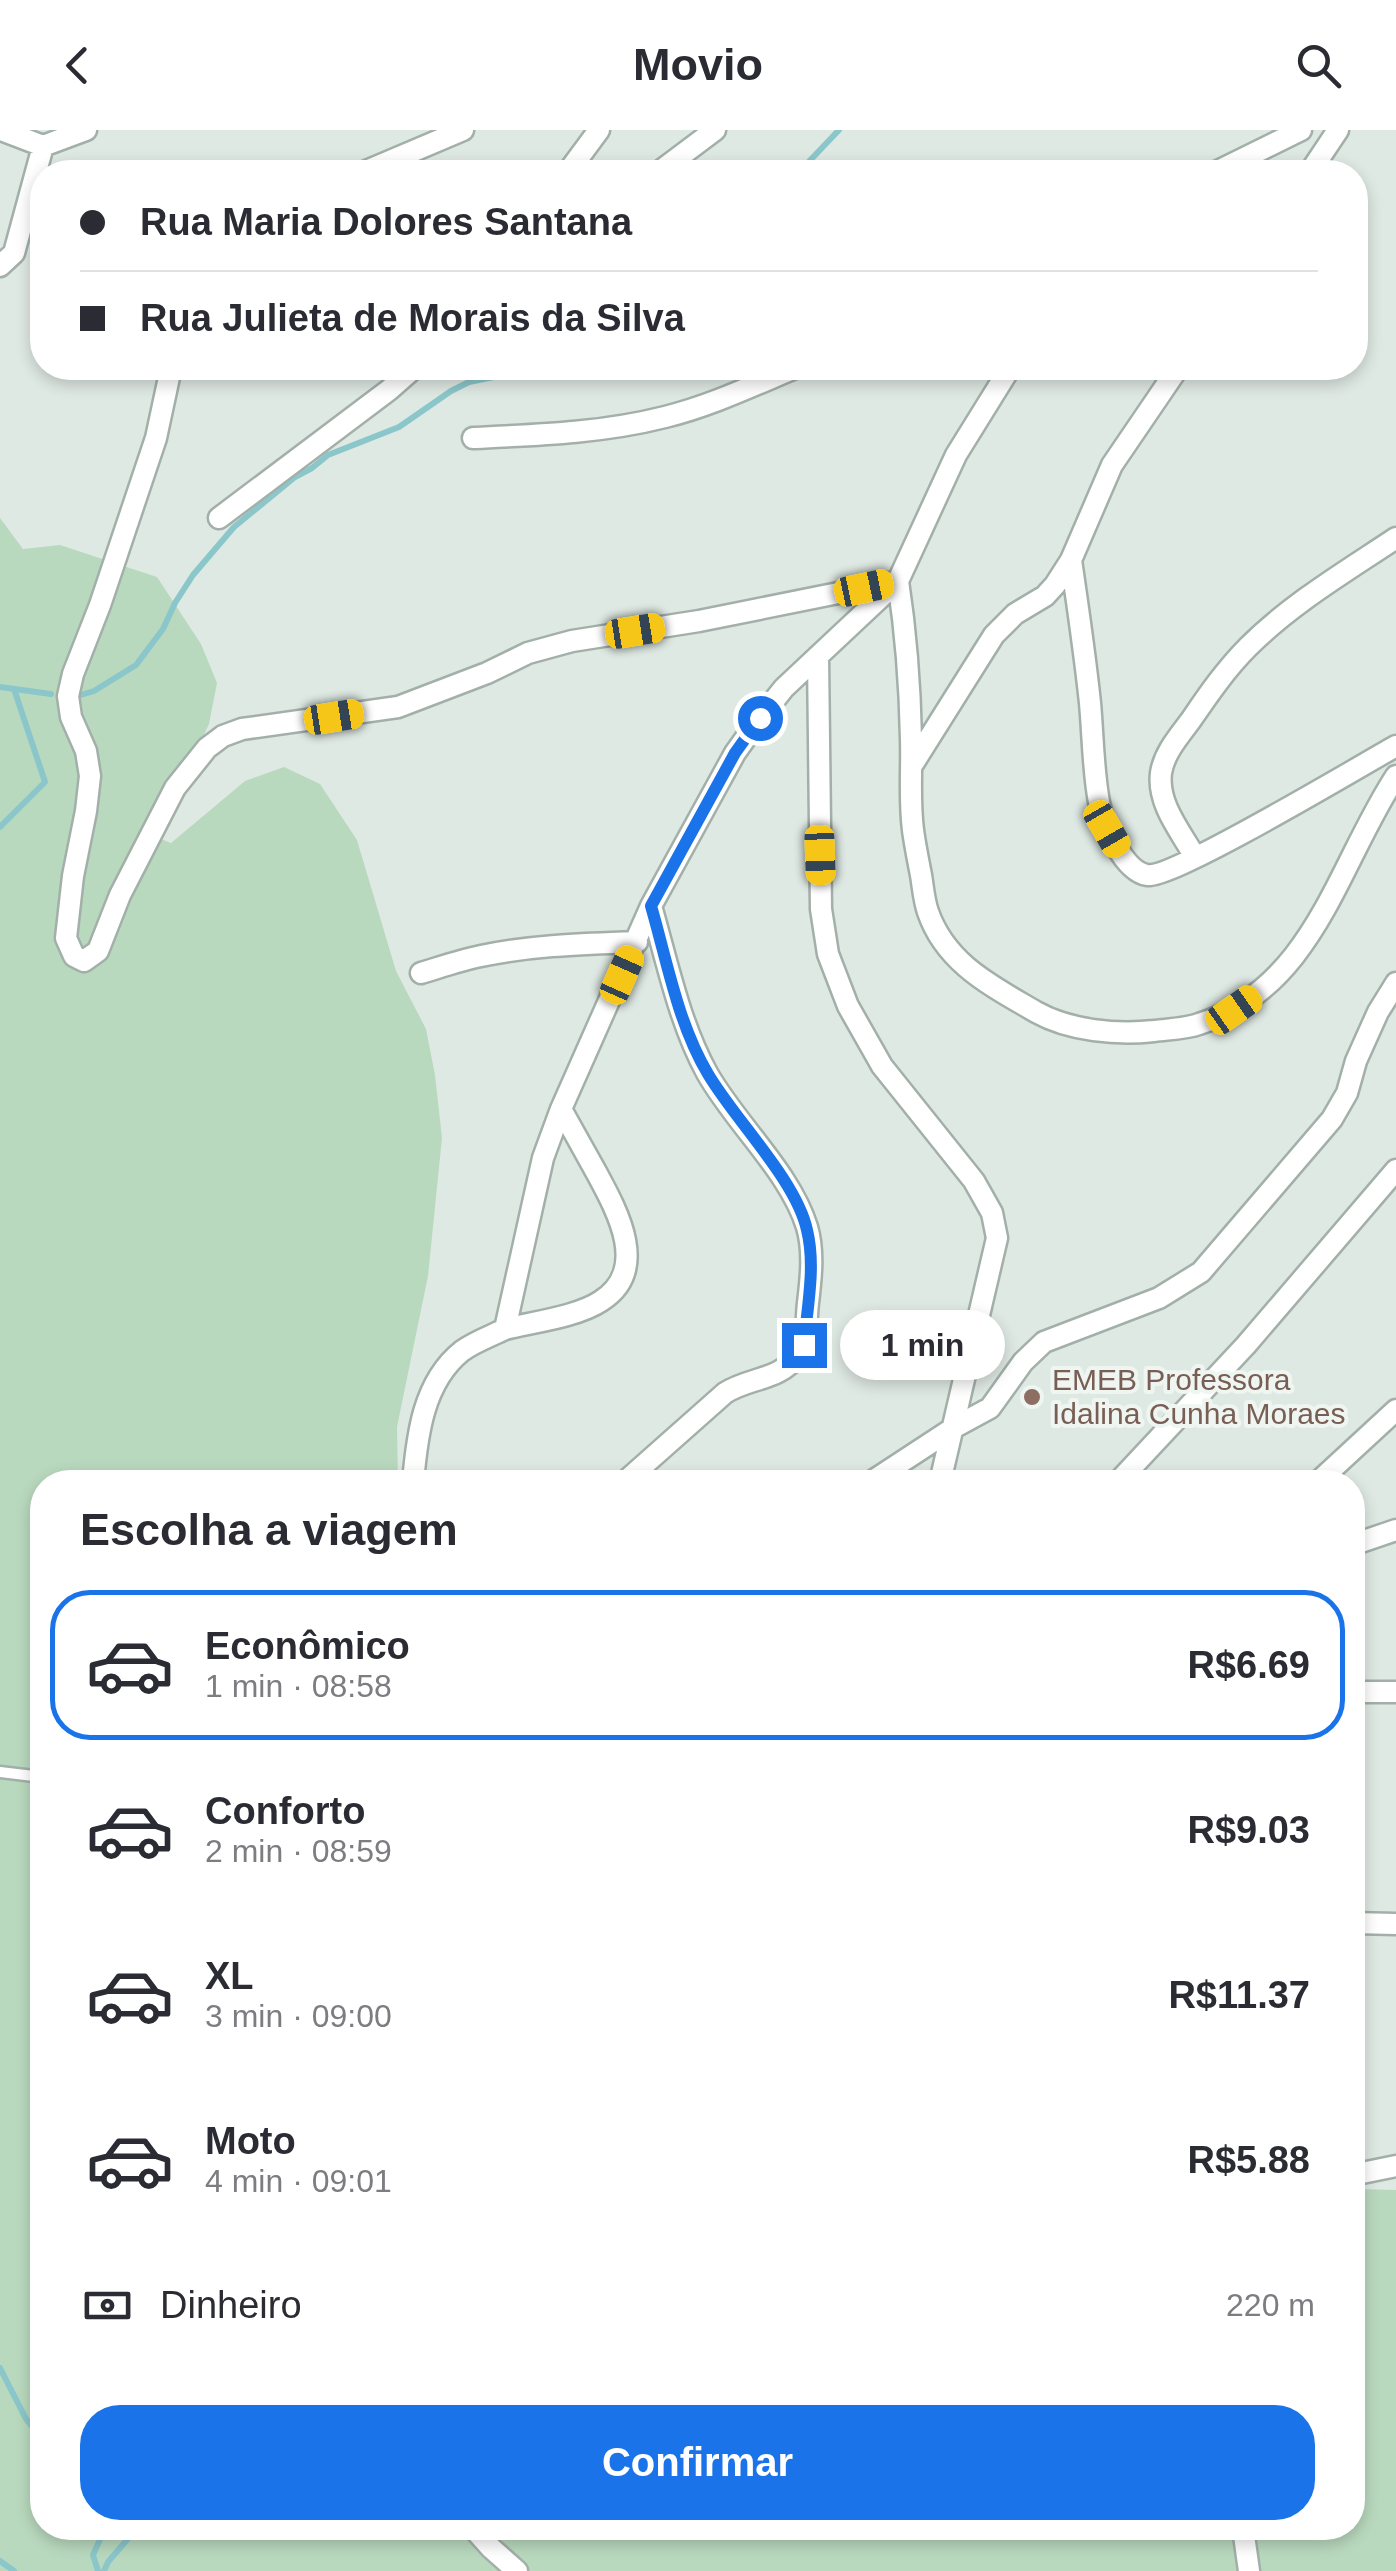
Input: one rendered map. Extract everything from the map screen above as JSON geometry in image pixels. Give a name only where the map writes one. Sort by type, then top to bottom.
[{"type":"street","points":[[2,130],[43,146],[86,130]]},
{"type":"street","points":[[392,160],[462,130]]},
{"type":"street","points":[[577,160],[599,130]]},
{"type":"street","points":[[674,160],[714,130]]},
{"type":"street","points":[[1240,160],[1301,130]]},
{"type":"street","points":[[1318,160],[1338,130]]},
{"type":"street","points":[[39,160],[43,146]]},
{"type":"street","points":[[0,266],[14,252],[30,194]]},
{"type":"street","points":[[169,380],[156,438],[68,696],[71,717],[86,750],[90,776],[72,876],[66,938],[74,956],[84,962],[98,951],[120,895],[175,788],[199,757],[223,736],[242,729],[398,707],[528,653],[572,641],[699,621],[898,581]]},
{"type":"street","points":[[219,518],[400,380]]},
{"type":"street","points":[[473,438],[605,429],[665,417],[724,399],[768,380]]},
{"type":"street","points":[[504,1329],[543,1158],[651,906],[735,753],[784,688],[898,581],[956,456],[1003,380]]},
{"type":"street","points":[[911,768],[994,636],[1015,614],[1050,591],[1071,560],[1112,465],[1170,380]]},
{"type":"street","points":[[1195,857],[1168,812],[1162,790],[1161,772],[1170,749],[1214,687],[1256,639],[1279,618],[1396,538]]},
{"type":"street","points":[[1071,560],[1090,700],[1098,801],[1107,829],[1136,870],[1146,875],[1158,874],[1195,857],[1396,746]]},
{"type":"street","points":[[898,581],[911,736],[912,828],[927,910],[941,940],[962,965],[1046,1018],[1090,1030],[1140,1032],[1196,1025],[1234,1010],[1269,985],[1299,952],[1328,906],[1396,776]]},
{"type":"street","points":[[818,656],[821,909],[828,954],[848,1006],[882,1066],[974,1181],[992,1213],[997,1238],[943,1470]]},
{"type":"street","points":[[639,1470],[725,1393],[775,1375],[796,1357],[804,1345],[812,1269],[807,1228],[790,1190],[708,1074],[692,1041],[651,906]]},
{"type":"street","points":[[421,973],[476,956],[512,950],[637,942]]},
{"type":"street","points":[[889,1470],[990,1408],[1023,1362],[1044,1342],[1159,1298],[1201,1272],[1332,1120],[1347,1093],[1356,1061],[1378,1012],[1396,983]]},
{"type":"street","points":[[415,1470],[429,1396],[442,1372],[464,1350],[504,1329],[598,1304],[621,1281],[627,1244],[621,1222],[561,1109]]},
{"type":"street","points":[[1129,1470],[1246,1345],[1396,1170]]},
{"type":"street","points":[[1331,1470],[1396,1410]]},
{"type":"street","points":[[1365,1541],[1396,1530]]},
{"type":"street","points":[[1365,1692],[1396,1692]]},
{"type":"street","points":[[1365,1922],[1396,1906]]},
{"type":"street","points":[[1365,1924],[1396,1924]]},
{"type":"street","points":[[1365,2171],[1392,2166]]},
{"type":"street","points":[[484,2540],[517,2571]]},
{"type":"street","points":[[1244,2540],[1249,2571]]},
{"type":"lane","points":[[0,1772],[30,1776]]},
{"type":"green space","points":[[0,518],[23,549],[60,545],[157,577],[201,644],[217,683],[209,724],[156,837],[171,843],[245,781],[284,767],[320,784],[357,840],[396,971],[426,1029],[442,1138],[428,1276],[397,1427],[398,1470],[30,1470],[30,2540],[1365,2540],[1365,2189],[1396,2190],[1396,2571],[0,2571]]},
{"type":"waterway","points":[[810,160],[839,130]]},
{"type":"waterway","points":[[74,697],[94,691],[136,665],[163,629],[193,575],[234,527],[295,477],[328,455],[399,427],[451,391],[479,380]]},
{"type":"waterway","points":[[0,687],[51,694]]},
{"type":"waterway","points":[[0,827],[45,782],[14,689]]},
{"type":"waterway","points":[[0,2368],[30,2424]]},
{"type":"waterway","points":[[98,2571],[93,2555],[100,2540]]},
{"type":"waterway","points":[[104,2571],[127,2540]]},
{"type":"waterway","points":[[0,2561],[14,2571]]},
{"type":"place","name":"EMEB Professora Idalina Cunha Moraes","points":[[1032,1397]]},
{"type":"route","points":[[760,718],[735,753],[651,906],[692,1041],[708,1074],[790,1190],[807,1228],[812,1269],[804,1345]]}]
